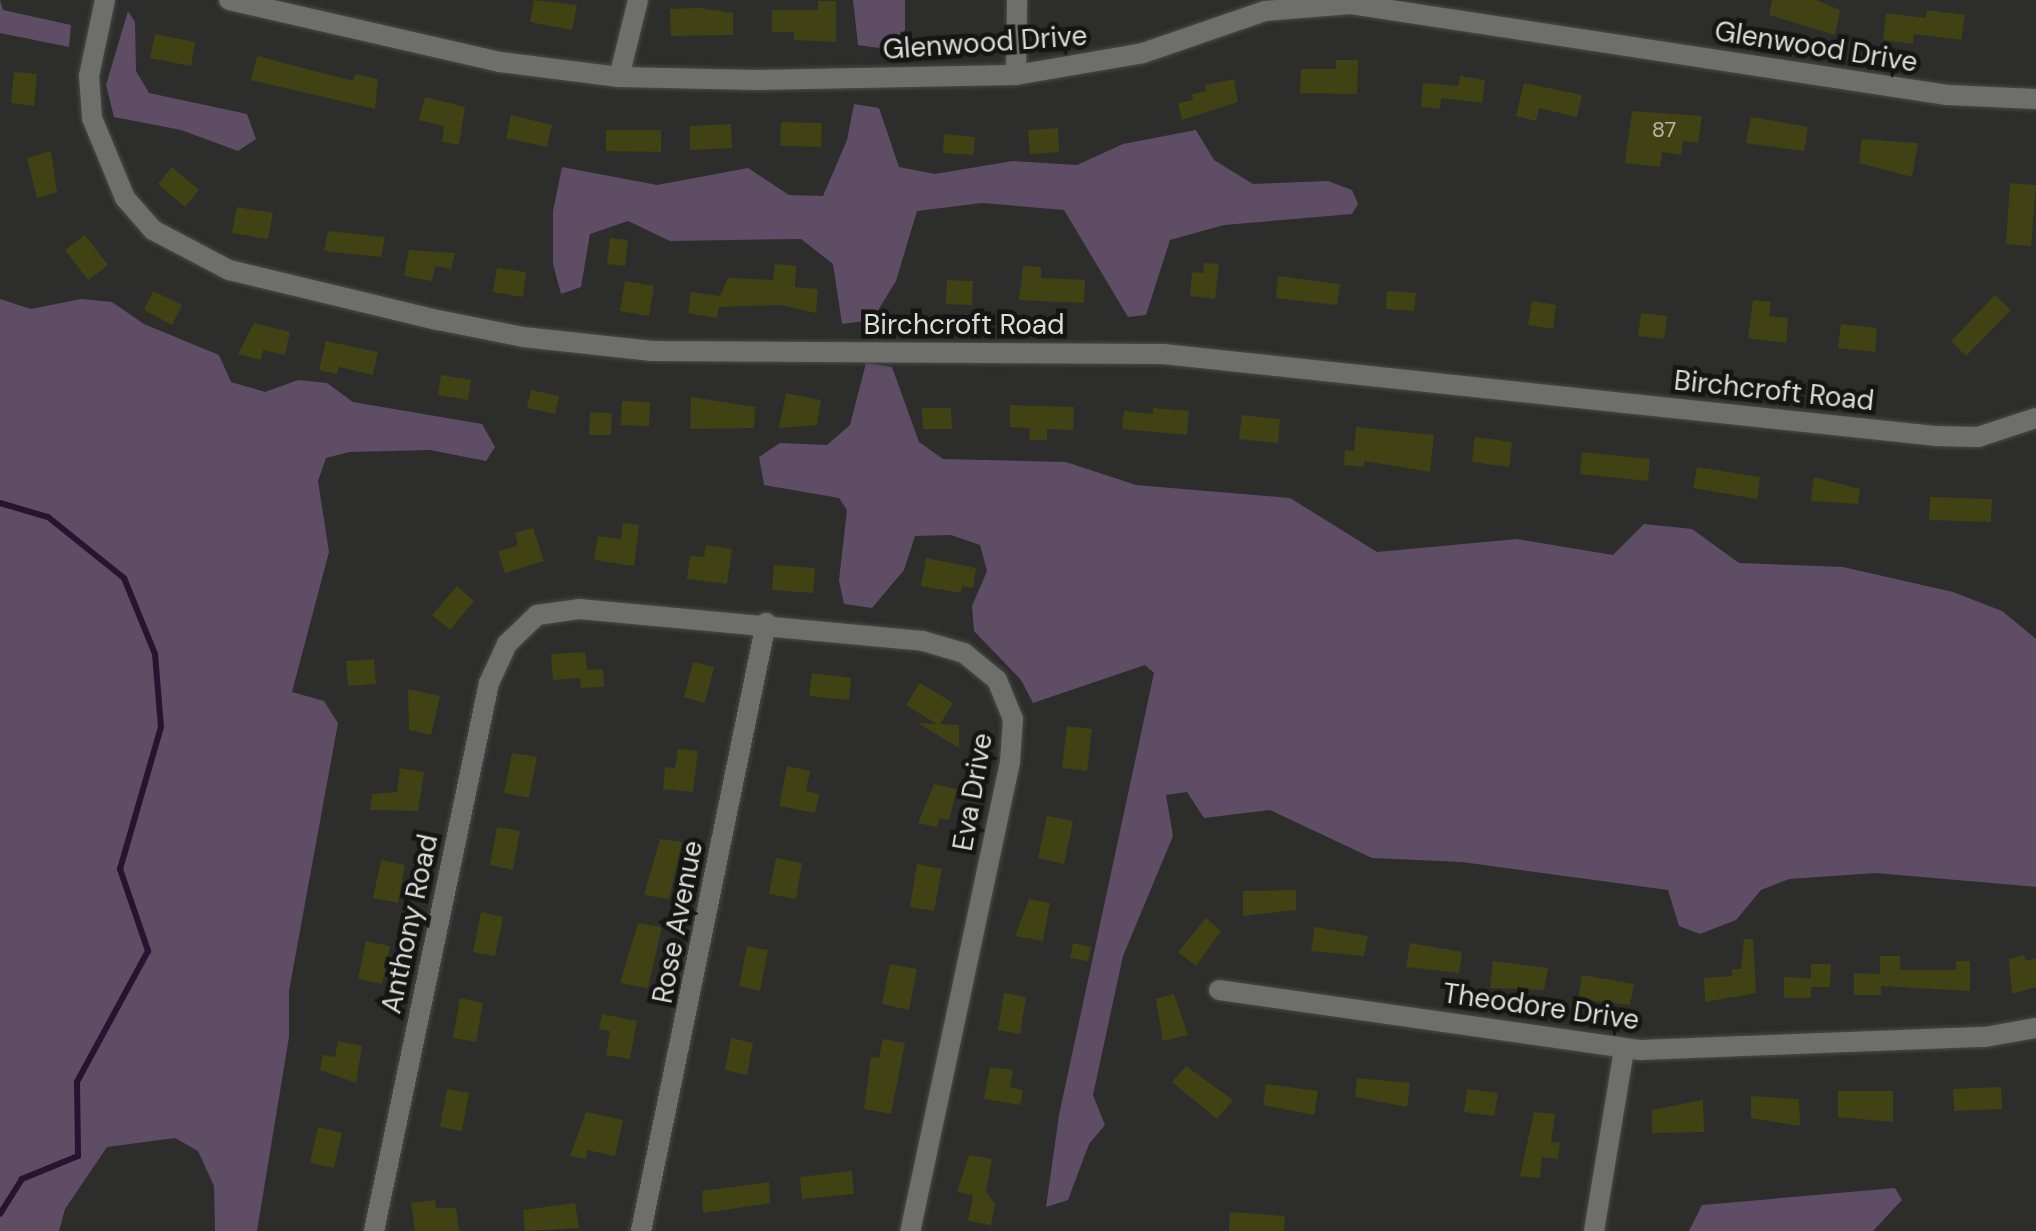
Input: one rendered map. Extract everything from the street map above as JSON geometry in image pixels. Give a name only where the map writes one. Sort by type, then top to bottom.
[{"type":"street","name":"Birchcroft Road","points":[[105,0],[89,76],[92,118],[125,198],[153,230],[229,270],[438,320],[523,337],[652,350],[1163,354],[1936,436],[1978,438],[2036,418]]},
{"type":"street","name":"Glenwood Drive","points":[[229,0],[500,62],[620,77],[1016,75],[1143,53],[1265,11],[1351,4],[1947,96],[2036,99]]},
{"type":"street","points":[[620,77],[638,0]]},
{"type":"street","points":[[1016,75],[1017,0]]},
{"type":"street","name":"Eva Drive","points":[[516,635],[537,615],[580,608],[766,623],[923,641],[964,653],[996,680],[1013,719],[1010,762],[910,1231]]},
{"type":"street","name":"Rose Avenue","points":[[641,1231],[766,623]]},
{"type":"street","name":"Anthony Road","points":[[374,1231],[489,683],[516,635]]},
{"type":"street","name":"Theodore Drive","points":[[1219,990],[1624,1048],[1970,1038],[2036,1028]]},
{"type":"street","points":[[1594,1231],[1624,1048]]},
{"type":"shaded area","points":[[0,0],[3,10],[71,25],[69,47],[0,33]]},
{"type":"shaded area","points":[[853,0],[905,0],[905,30],[886,49],[858,45]]},
{"type":"shaded area","points":[[128,11],[135,22],[136,71],[149,93],[247,114],[256,139],[238,151],[181,130],[114,117],[106,85]]},
{"type":"shaded area","points":[[854,104],[879,108],[899,167],[935,174],[1013,161],[1077,165],[1123,144],[1196,130],[1214,160],[1253,184],[1328,181],[1352,190],[1358,204],[1352,214],[1224,225],[1170,240],[1146,315],[1128,317],[1064,210],[982,203],[917,211],[896,281],[872,320],[842,324],[833,264],[801,239],[670,241],[628,221],[590,234],[581,287],[561,294],[553,264],[553,211],[562,167],[657,185],[748,168],[789,195],[823,196],[847,140]]},
{"type":"shaded area","points":[[0,299],[31,309],[81,299],[112,302],[144,324],[219,355],[231,382],[265,392],[298,380],[327,383],[353,402],[482,424],[495,447],[486,461],[430,450],[349,452],[326,458],[318,481],[329,552],[292,692],[324,701],[338,723],[289,991],[289,1037],[257,1231],[215,1231],[214,1186],[198,1151],[175,1138],[107,1147],[65,1209],[59,1231],[0,1231]]},
{"type":"shaded area","points":[[866,363],[892,367],[919,442],[943,459],[1066,462],[1136,485],[1290,498],[1377,552],[1517,539],[1613,555],[1644,524],[1692,529],[1739,563],[1843,567],[1953,592],[2002,611],[2036,639],[2036,887],[1876,873],[1789,879],[1761,890],[1736,920],[1700,934],[1679,926],[1668,890],[1462,862],[1372,858],[1270,810],[1204,818],[1187,792],[1166,795],[1173,836],[1123,956],[1093,1095],[1105,1125],[1089,1144],[1068,1200],[1046,1207],[1059,1115],[1154,673],[1145,665],[1033,703],[1021,680],[974,631],[972,606],[987,571],[980,545],[951,535],[915,536],[904,570],[872,608],[844,604],[839,580],[847,510],[839,498],[764,485],[759,457],[780,443],[827,445],[850,425]]},
{"type":"shaded area","points":[[1895,1188],[1902,1200],[1873,1231],[1689,1231],[1702,1205]]},
{"type":"building","points":[[534,0],[577,5],[572,30],[530,22]]},
{"type":"building","points":[[1772,0],[1816,0],[1840,10],[1835,35],[1769,15]]},
{"type":"building","points":[[818,1],[836,1],[836,42],[794,40],[794,32],[772,32],[772,10],[818,10]]},
{"type":"building","points":[[670,9],[733,13],[733,35],[671,36]]},
{"type":"building","points":[[1927,10],[1965,15],[1961,40],[1914,34],[1913,44],[1883,40],[1886,13],[1926,18]]},
{"type":"building","points":[[155,34],[195,42],[191,66],[150,58]]},
{"type":"building","points":[[257,56],[353,81],[355,74],[378,79],[375,109],[251,80]]},
{"type":"building","points":[[1336,60],[1358,60],[1357,94],[1300,93],[1301,69],[1336,69]]},
{"type":"building","points":[[14,72],[37,74],[34,106],[11,103]]},
{"type":"building","points":[[1460,76],[1485,80],[1482,103],[1441,98],[1440,109],[1421,107],[1423,83],[1458,86]]},
{"type":"building","points":[[1234,79],[1238,102],[1182,120],[1178,103],[1193,100],[1192,94],[1206,91],[1205,85]]},
{"type":"building","points":[[1524,83],[1582,95],[1577,117],[1539,108],[1536,121],[1516,116]]},
{"type":"building","points":[[425,97],[465,107],[459,145],[442,142],[444,126],[419,120]]},
{"type":"building","points":[[1632,111],[1702,116],[1698,143],[1683,141],[1681,155],[1662,152],[1660,167],[1625,163]]},
{"type":"building","points":[[511,115],[552,125],[547,147],[506,138]]},
{"type":"building","points":[[1751,117],[1808,127],[1804,151],[1746,143]]},
{"type":"building","points":[[781,122],[822,123],[821,147],[780,146]]},
{"type":"building","points":[[731,124],[732,148],[690,150],[690,126]]},
{"type":"building","points":[[1058,128],[1059,152],[1030,154],[1028,130]]},
{"type":"building","points":[[606,130],[661,130],[661,152],[606,151]]},
{"type":"building","points":[[944,134],[975,137],[973,155],[943,153]]},
{"type":"building","points":[[1862,139],[1918,143],[1912,177],[1859,163]]},
{"type":"building","points":[[51,151],[57,192],[37,198],[27,158]]},
{"type":"building","points":[[172,167],[199,190],[185,207],[158,184]]},
{"type":"building","points":[[2010,183],[2036,185],[2031,246],[2006,244]]},
{"type":"building","points":[[237,207],[273,213],[268,239],[232,233]]},
{"type":"building","points":[[328,231],[385,237],[381,257],[324,251]]},
{"type":"building","points":[[85,235],[108,265],[88,280],[65,250]]},
{"type":"building","points":[[610,238],[628,240],[625,266],[607,264]]},
{"type":"building","points":[[409,250],[455,253],[451,269],[435,266],[432,281],[404,276]]},
{"type":"building","points":[[1204,263],[1219,264],[1215,299],[1190,296],[1192,272],[1203,273]]},
{"type":"building","points":[[775,264],[796,266],[795,287],[818,289],[816,313],[780,305],[719,307],[717,318],[688,313],[691,292],[720,296],[728,278],[773,280]]},
{"type":"building","points":[[1023,266],[1041,267],[1041,278],[1085,280],[1084,303],[1019,300]]},
{"type":"building","points":[[497,268],[526,272],[523,297],[493,292]]},
{"type":"building","points":[[1278,276],[1340,284],[1337,305],[1276,298]]},
{"type":"building","points":[[947,280],[973,281],[972,305],[946,304]]},
{"type":"building","points":[[625,281],[654,286],[649,316],[620,311]]},
{"type":"building","points":[[153,291],[182,305],[172,325],[144,310]]},
{"type":"building","points":[[1387,291],[1416,293],[1414,311],[1386,309]]},
{"type":"building","points":[[1995,295],[2011,310],[1966,356],[1951,341]]},
{"type":"building","points":[[1753,300],[1771,302],[1769,316],[1788,318],[1786,343],[1748,338]]},
{"type":"building","points":[[1532,301],[1556,305],[1553,329],[1528,325]]},
{"type":"building","points":[[1641,313],[1667,316],[1664,339],[1638,336]]},
{"type":"building","points":[[254,323],[290,332],[285,355],[263,350],[261,360],[238,354]]},
{"type":"building","points":[[1841,324],[1877,328],[1875,352],[1838,348]]},
{"type":"building","points":[[326,341],[378,352],[373,375],[339,367],[337,374],[319,370]]},
{"type":"building","points":[[441,375],[471,380],[468,400],[438,395]]},
{"type":"building","points":[[531,390],[559,396],[555,414],[527,408]]},
{"type":"building","points":[[786,393],[821,400],[817,425],[779,428]]},
{"type":"building","points":[[691,397],[755,407],[754,428],[690,429]]},
{"type":"building","points":[[622,401],[650,402],[649,426],[621,425]]},
{"type":"building","points":[[1010,405],[1074,407],[1073,430],[1047,429],[1047,440],[1029,440],[1030,428],[1010,427]]},
{"type":"building","points":[[922,408],[951,408],[952,429],[923,429]]},
{"type":"building","points":[[1153,408],[1189,411],[1187,435],[1122,429],[1124,411],[1153,414]]},
{"type":"building","points":[[590,412],[612,413],[611,435],[589,435]]},
{"type":"building","points":[[1242,415],[1280,419],[1278,443],[1239,439]]},
{"type":"building","points":[[1356,427],[1434,435],[1430,472],[1364,461],[1364,467],[1344,465],[1345,450],[1354,451]]},
{"type":"building","points":[[1475,437],[1512,442],[1509,467],[1472,462]]},
{"type":"building","points":[[1582,452],[1650,459],[1648,481],[1580,474]]},
{"type":"building","points":[[1697,467],[1760,477],[1757,499],[1693,488]]},
{"type":"building","points":[[1814,477],[1860,489],[1858,504],[1811,501]]},
{"type":"building","points":[[1930,497],[1992,499],[1991,522],[1929,520]]},
{"type":"building","points":[[623,523],[639,525],[634,566],[594,560],[598,536],[621,539]]},
{"type":"building","points":[[533,528],[544,561],[505,573],[498,552],[518,545],[515,533]]},
{"type":"building","points":[[706,545],[732,549],[727,584],[687,579],[690,556],[704,557]]},
{"type":"building","points":[[926,558],[976,568],[973,588],[962,586],[961,593],[921,586]]},
{"type":"building","points":[[774,565],[815,568],[813,593],[772,590]]},
{"type":"building","points":[[457,586],[474,601],[450,630],[432,615]]},
{"type":"building","points":[[585,652],[587,670],[603,669],[604,687],[581,688],[580,678],[553,680],[551,654]]},
{"type":"building","points":[[374,659],[376,684],[348,686],[346,661]]},
{"type":"building","points":[[693,662],[714,667],[705,703],[684,697]]},
{"type":"building","points":[[812,673],[851,678],[849,700],[809,696]]},
{"type":"building","points":[[920,683],[953,703],[940,724],[959,725],[959,748],[918,723],[937,724],[906,705]]},
{"type":"building","points":[[408,689],[440,696],[431,735],[409,730]]},
{"type":"building","points":[[1067,726],[1092,729],[1087,771],[1062,768]]},
{"type":"building","points":[[678,749],[698,751],[693,792],[663,789],[665,767],[675,768]]},
{"type":"building","points":[[512,753],[537,757],[529,798],[504,793]]},
{"type":"building","points":[[787,766],[810,771],[806,791],[819,794],[815,813],[779,806]]},
{"type":"building","points":[[400,768],[424,772],[418,811],[370,810],[372,794],[397,792]]},
{"type":"building","points":[[934,784],[957,789],[949,820],[939,818],[937,827],[918,823]]},
{"type":"building","points":[[1047,816],[1073,821],[1064,864],[1038,858]]},
{"type":"building","points":[[497,827],[520,831],[513,870],[490,865]]},
{"type":"building","points":[[660,839],[682,842],[669,899],[644,895]]},
{"type":"building","points":[[776,858],[802,863],[796,899],[769,894]]},
{"type":"building","points":[[381,860],[405,865],[398,903],[373,898]]},
{"type":"building","points":[[917,864],[942,869],[934,911],[910,907]]},
{"type":"building","points":[[1296,890],[1296,910],[1243,916],[1243,891]]},
{"type":"building","points":[[1029,899],[1050,903],[1043,941],[1015,936]]},
{"type":"building","points":[[481,912],[503,917],[495,956],[473,952]]},
{"type":"building","points":[[1206,918],[1221,931],[1196,966],[1178,952]]},
{"type":"building","points":[[638,923],[662,927],[648,988],[620,983]]},
{"type":"building","points":[[1315,927],[1368,936],[1364,956],[1311,951]]},
{"type":"building","points":[[1744,939],[1753,939],[1756,993],[1705,1002],[1704,978],[1732,976],[1732,969],[1741,969]]},
{"type":"building","points":[[366,941],[390,946],[382,984],[358,979]]},
{"type":"building","points":[[1073,943],[1091,947],[1088,961],[1070,958]]},
{"type":"building","points":[[1410,943],[1462,952],[1459,973],[1406,967]]},
{"type":"building","points":[[747,946],[768,950],[760,991],[739,986]]},
{"type":"building","points":[[2024,955],[2026,961],[2036,958],[2036,987],[2012,994],[2009,959]]},
{"type":"building","points":[[1880,956],[1900,956],[1900,970],[1956,970],[1956,961],[1970,961],[1970,991],[1881,986],[1881,995],[1854,995],[1854,973],[1880,974]]},
{"type":"building","points":[[1493,961],[1548,968],[1544,990],[1490,988]]},
{"type":"building","points":[[890,964],[917,969],[909,1010],[882,1004]]},
{"type":"building","points":[[1811,964],[1831,964],[1830,987],[1811,987]]},
{"type":"building","points":[[1582,975],[1634,984],[1630,1005],[1578,999]]},
{"type":"building","points":[[1784,977],[1811,978],[1811,998],[1784,998]]},
{"type":"building","points":[[1004,993],[1026,997],[1020,1034],[998,1030]]},
{"type":"building","points":[[1174,994],[1188,1035],[1163,1041],[1156,999]]},
{"type":"building","points":[[460,998],[483,1003],[476,1042],[453,1038]]},
{"type":"building","points":[[602,1014],[637,1021],[630,1059],[606,1055],[610,1031],[599,1029]]},
{"type":"building","points":[[731,1038],[753,1043],[747,1075],[725,1070]]},
{"type":"building","points":[[883,1039],[905,1043],[891,1114],[864,1109],[871,1057],[879,1058]]},
{"type":"building","points":[[338,1041],[362,1046],[356,1083],[320,1070],[323,1055],[335,1057]]},
{"type":"building","points":[[1186,1066],[1233,1100],[1217,1119],[1172,1082]]},
{"type":"building","points":[[990,1067],[1013,1070],[1010,1087],[1023,1090],[1020,1105],[984,1099]]},
{"type":"building","points":[[1357,1078],[1410,1083],[1407,1107],[1355,1097]]},
{"type":"building","points":[[1266,1084],[1318,1091],[1314,1115],[1263,1105]]},
{"type":"building","points":[[2001,1087],[2002,1109],[1954,1111],[1953,1089]]},
{"type":"building","points":[[447,1089],[469,1093],[462,1131],[440,1127]]},
{"type":"building","points":[[1467,1089],[1498,1093],[1494,1116],[1464,1112]]},
{"type":"building","points":[[1838,1091],[1893,1091],[1893,1122],[1838,1117]]},
{"type":"building","points":[[1751,1096],[1799,1099],[1800,1126],[1751,1118]]},
{"type":"building","points":[[1703,1100],[1704,1132],[1652,1133],[1652,1110]]},
{"type":"building","points":[[586,1112],[623,1120],[615,1156],[587,1150],[586,1159],[570,1156]]},
{"type":"building","points":[[1534,1112],[1555,1114],[1551,1142],[1560,1143],[1558,1159],[1542,1157],[1540,1178],[1520,1176]]},
{"type":"building","points":[[318,1127],[342,1133],[334,1168],[310,1163]]},
{"type":"building","points":[[969,1155],[992,1159],[986,1192],[995,1204],[991,1225],[968,1221],[973,1195],[957,1192]]},
{"type":"building","points":[[852,1171],[854,1194],[802,1199],[800,1177]]},
{"type":"building","points":[[769,1182],[770,1203],[703,1213],[702,1191]]},
{"type":"building","points":[[435,1200],[436,1208],[456,1208],[459,1231],[415,1231],[411,1203]]},
{"type":"building","points":[[575,1203],[579,1228],[525,1231],[523,1210]]},
{"type":"building","points":[[1230,1212],[1285,1216],[1284,1231],[1229,1231]]},
{"type":"waterway","points":[[0,503],[48,517],[124,578],[155,654],[161,727],[120,869],[148,951],[77,1082],[78,1156],[22,1179],[0,1214]]}]
